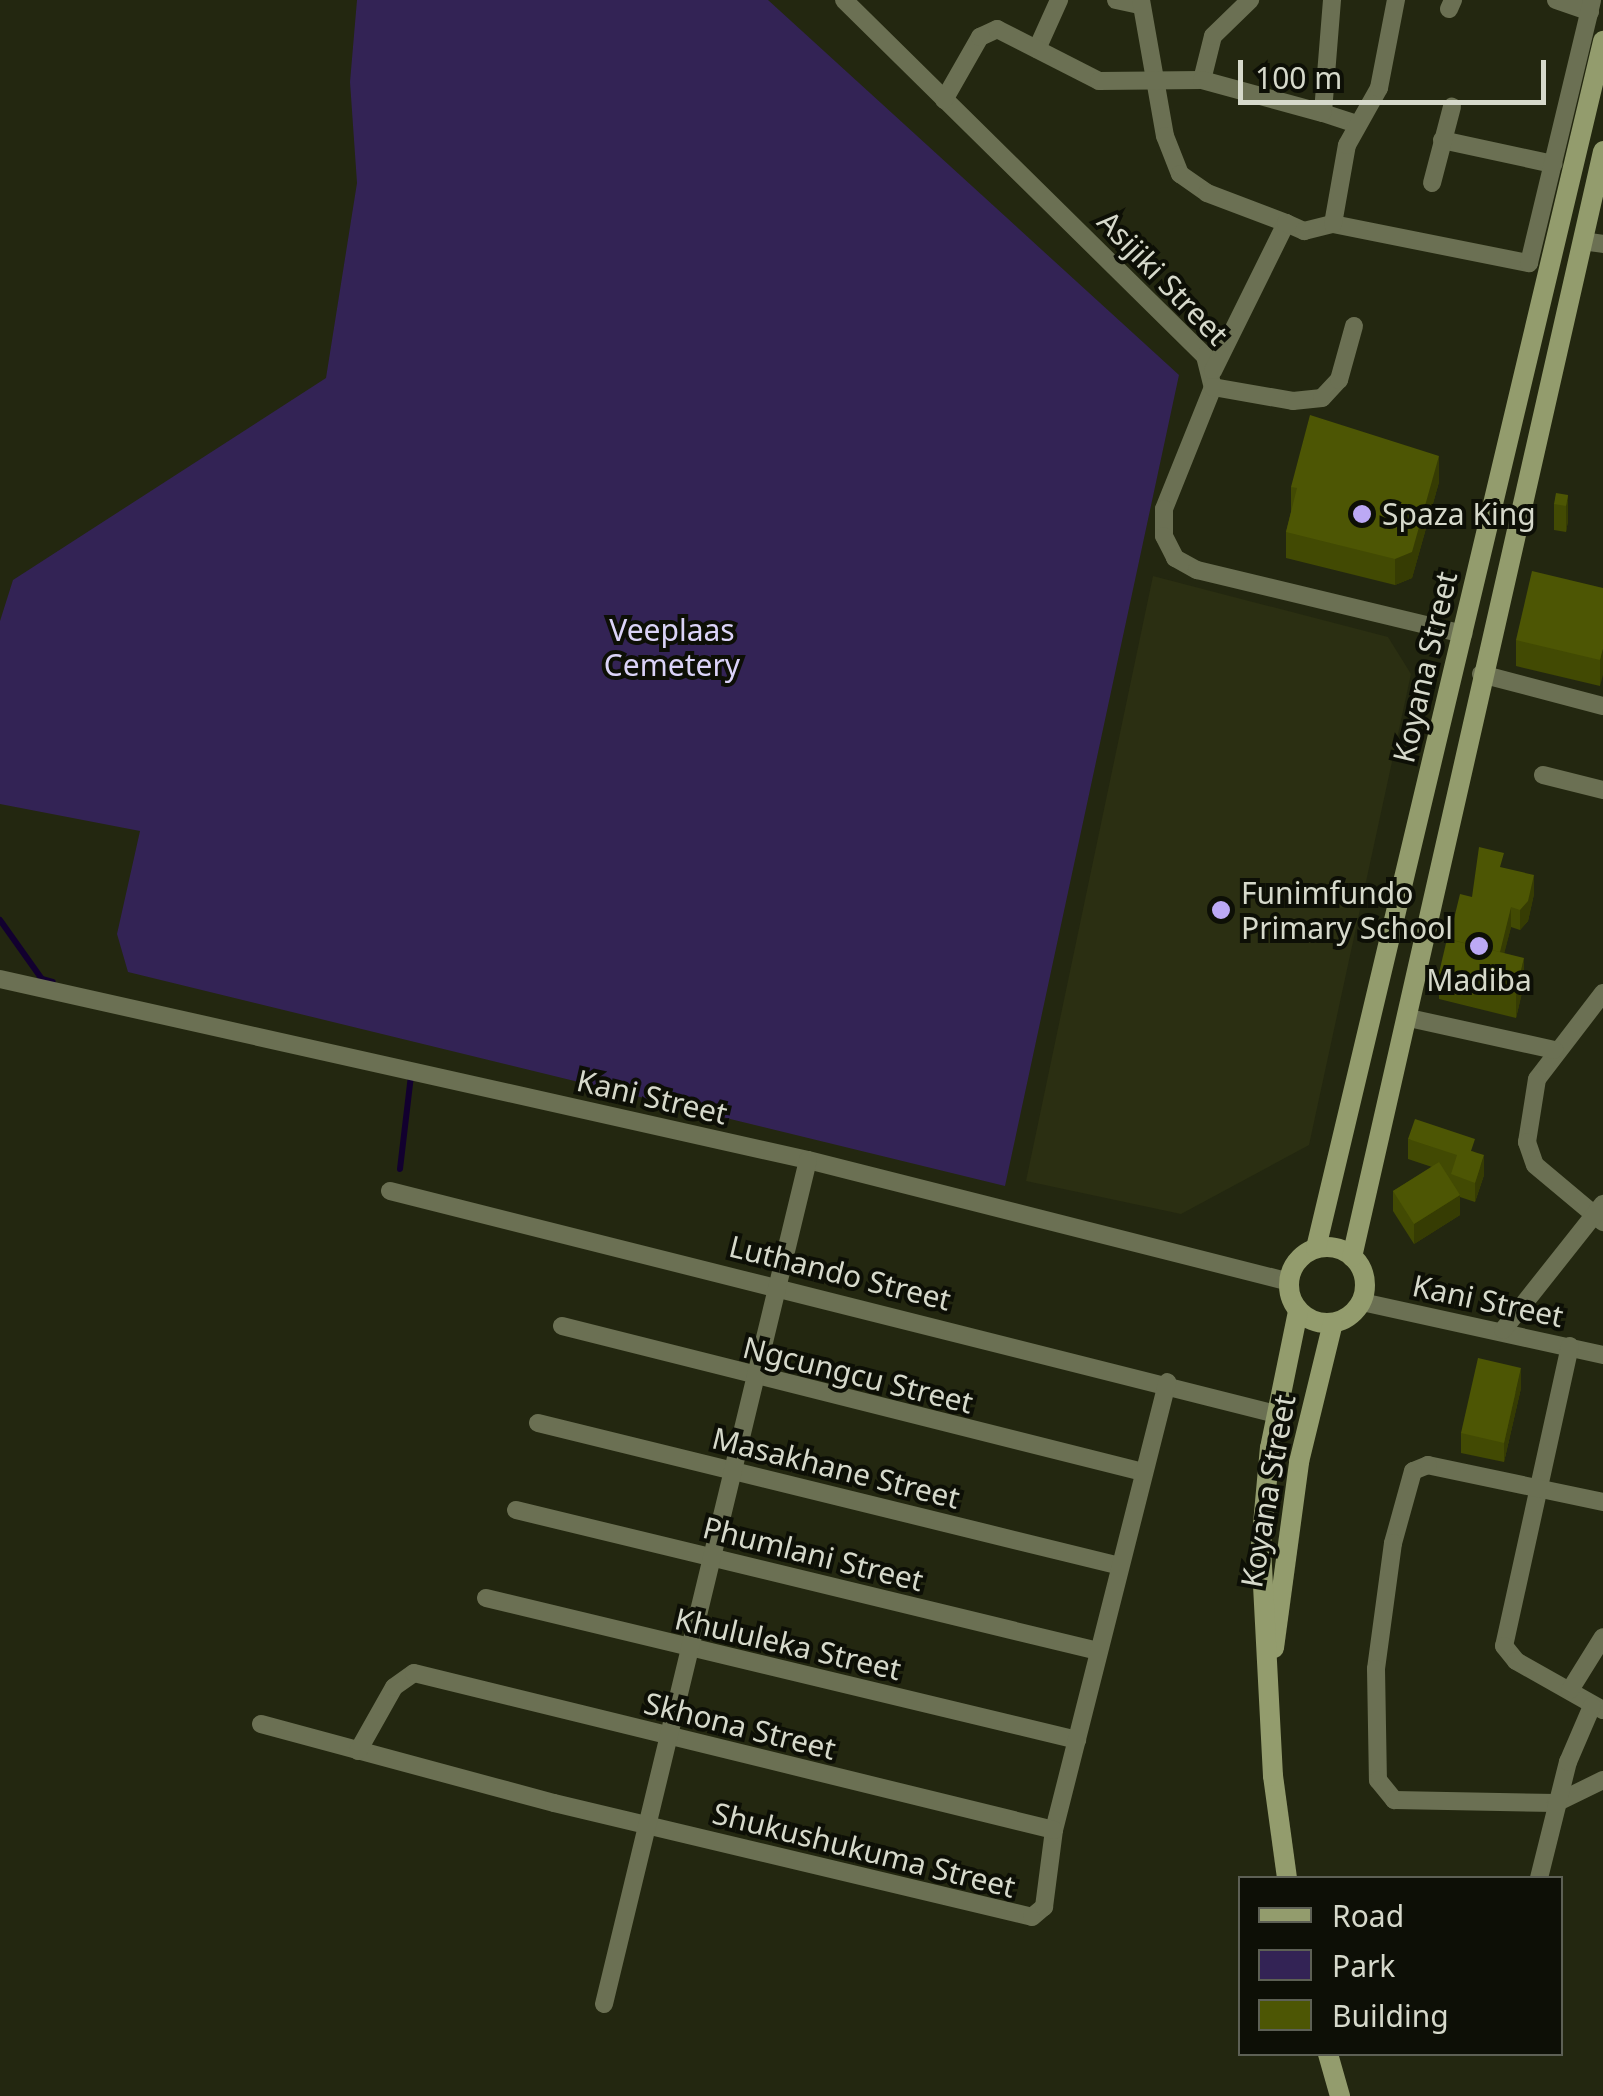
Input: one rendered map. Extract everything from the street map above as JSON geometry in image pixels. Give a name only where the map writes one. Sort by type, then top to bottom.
[{"type":"main road","name":"Koyana Street","points":[[1316,1248],[1603,41]]},
{"type":"main road","name":"Koyana Street","points":[[1352,1256],[1409,1018],[1482,674],[1516,576],[1592,242],[1603,151]]},
{"type":"main road","points":[[1316,1248],[1352,1256],[1365,1278],[1362,1302],[1333,1323],[1298,1311],[1289,1282],[1295,1263],[1316,1248]]},
{"type":"main road","name":"Koyana Street","points":[[1287,1876],[1273,1776],[1261,1546],[1276,1414],[1298,1311]]},
{"type":"main road","name":"Koyana Street","points":[[1270,1670],[1299,1462],[1333,1323]]},
{"type":"main road","points":[[1329,2056],[1340,2096]]},
{"type":"street","name":"Asijiki Street","points":[[844,0],[1178,327],[1213,379],[1164,509],[1164,536],[1175,558],[1197,570],[1463,634]]},
{"type":"street","points":[[1037,49],[1059,0]]},
{"type":"street","points":[[1116,0],[1140,3],[1152,76],[1180,174],[1207,193],[1304,231],[1333,224],[1527,265],[1591,6],[1556,0]]},
{"type":"street","points":[[1202,80],[1214,36],[1250,0]]},
{"type":"street","points":[[1323,113],[1332,0]]},
{"type":"street","points":[[1333,224],[1356,124],[1379,88],[1396,0]]},
{"type":"street","points":[[944,100],[987,32],[1007,32],[1098,81],[1152,76],[1202,80],[1356,124]]},
{"type":"street","points":[[1432,183],[1452,107]]},
{"type":"street","points":[[1442,140],[1552,164]]},
{"type":"street","points":[[1286,223],[1213,379],[1293,401],[1322,398],[1338,380],[1354,326]]},
{"type":"street","points":[[1482,674],[1603,706]]},
{"type":"street","points":[[1543,774],[1603,790]]},
{"type":"street","name":"Kani Street","points":[[0,979],[808,1160],[1289,1282]]},
{"type":"street","points":[[1503,1330],[1599,1214],[1535,1165],[1527,1142],[1537,1079],[1554,1050],[1603,993]]},
{"type":"street","points":[[1409,1018],[1554,1050]]},
{"type":"street","points":[[604,2004],[808,1160]]},
{"type":"street","name":"Luthando Street","points":[[390,1191],[1167,1382],[1276,1414]]},
{"type":"street","name":"Kani Street","points":[[1362,1302],[1603,1355]]},
{"type":"street","name":"Ngcungcu Street","points":[[562,1326],[754,1380],[1143,1472]]},
{"type":"street","points":[[1539,1876],[1556,1802],[1598,1708],[1516,1661],[1504,1646],[1570,1346]]},
{"type":"street","name":"Shukushukuma Street","points":[[261,1724],[1012,1918],[1032,1918],[1044,1907],[1054,1830],[1167,1382]]},
{"type":"street","name":"Masakhane Street","points":[[538,1423],[1120,1566]]},
{"type":"street","points":[[1603,1502],[1540,1484],[1428,1465],[1408,1478],[1381,1620],[1378,1762],[1380,1788],[1402,1802],[1556,1802],[1603,1780]]},
{"type":"street","name":"Phumlani Street","points":[[516,1510],[1098,1651]]},
{"type":"street","name":"Khululeka Street","points":[[486,1598],[1077,1740]]},
{"type":"street","points":[[1570,1690],[1603,1637]]},
{"type":"street","name":"Skhona Street","points":[[358,1751],[394,1687],[414,1673],[1054,1830]]},
{"type":"shaded area","name":"Funimfundo Primary School","points":[[1153,576],[1388,637],[1411,674],[1309,1145],[1181,1214],[1026,1181]]},
{"type":"green space","name":"Veeplaas Cemetery","points":[[357,0],[768,0],[1179,375],[1005,1186],[128,972],[117,934],[140,831],[0,804],[0,621],[13,580],[326,378],[357,183],[350,82]]},
{"type":"building","name":"Spaza King","points":[[1310,415],[1439,456],[1412,552],[1395,559],[1286,532],[1297,488],[1291,487]]},
{"type":"building","points":[[1556,493],[1568,495],[1566,506],[1554,504]]},
{"type":"building","points":[[1532,571],[1603,588],[1600,660],[1516,640]]},
{"type":"building","points":[[1479,847],[1504,853],[1500,867],[1534,875],[1528,901],[1520,910],[1511,907],[1500,952],[1449,939],[1460,894],[1472,897]]},
{"type":"building","points":[[1447,939],[1524,958],[1516,992],[1439,973]]},
{"type":"building","points":[[1415,1119],[1475,1139],[1471,1151],[1484,1155],[1475,1183],[1451,1174],[1457,1155],[1408,1139]]},
{"type":"building","points":[[1439,1162],[1460,1195],[1414,1224],[1393,1191]]},
{"type":"building","points":[[1478,1358],[1521,1368],[1504,1443],[1461,1433]]},
{"type":"waterway","points":[[0,920],[42,979],[53,982]]},
{"type":"waterway","points":[[400,1169],[411,1076]]},
{"type":"place","name":"Spaza King","points":[[1362,514]]},
{"type":"place","name":"Funimfundo Primary School","points":[[1221,910]]},
{"type":"place","name":"Madiba","points":[[1479,946]]}]
